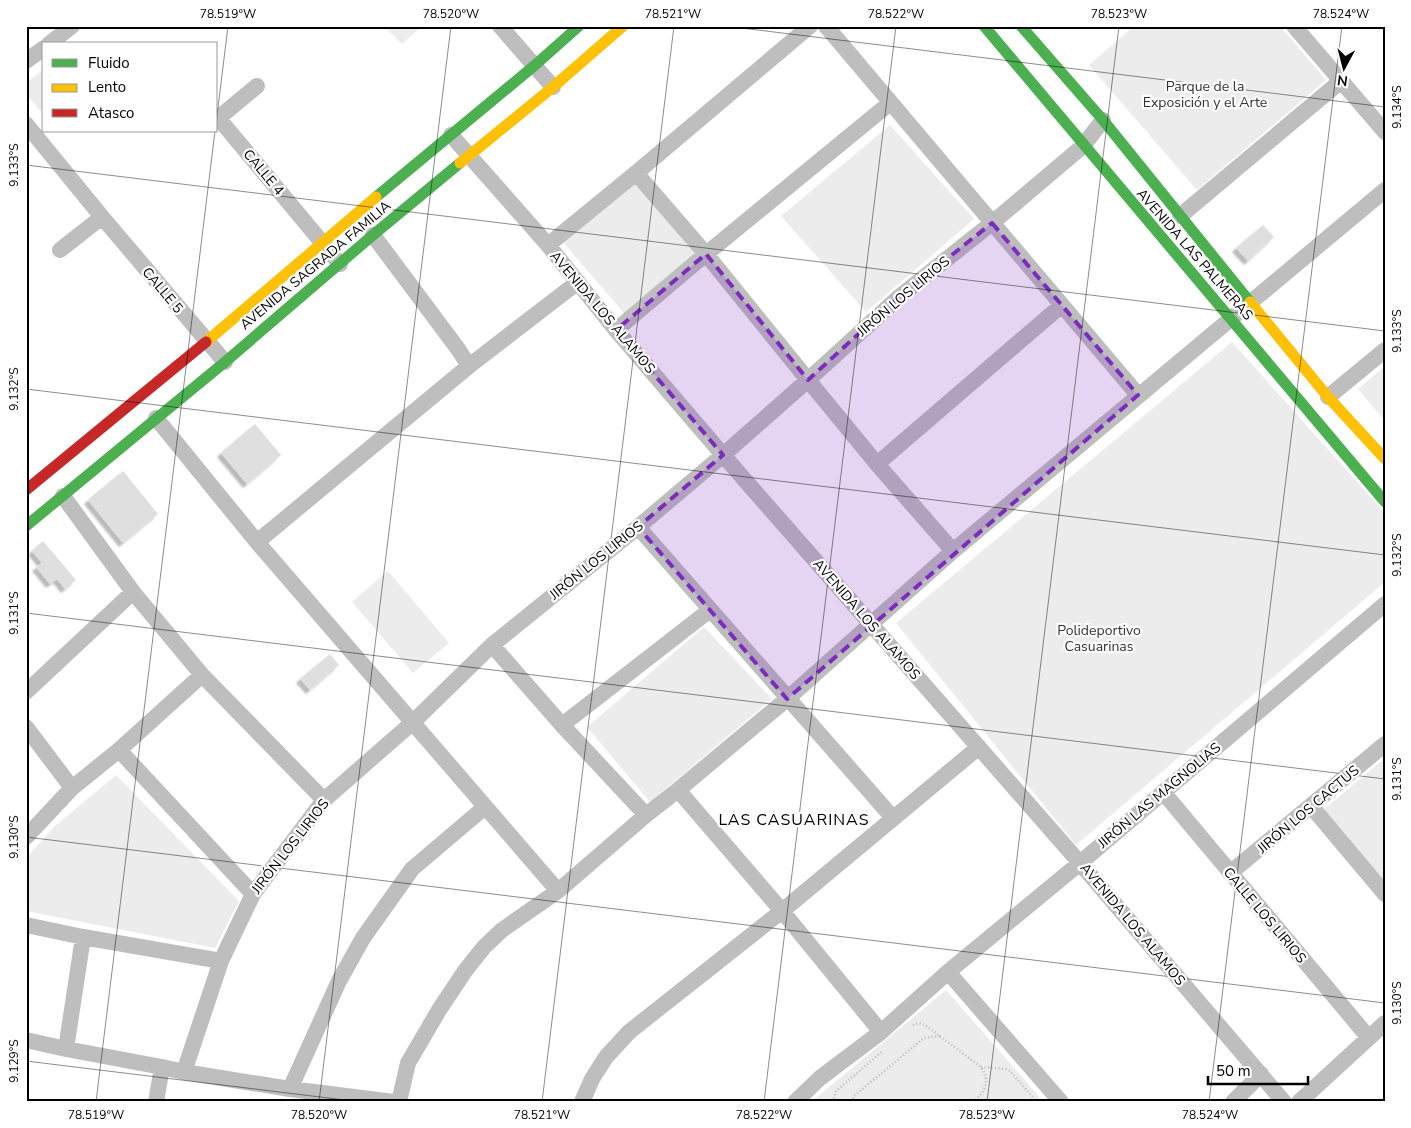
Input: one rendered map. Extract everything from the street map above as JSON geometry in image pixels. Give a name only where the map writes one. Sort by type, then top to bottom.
[{"type":"main road","name":"AVENIDA SAGRADA FAMILIA","points":[[26,490],[534,66],[579,26]]},
{"type":"main road","name":"AVENIDA SAGRADA FAMILIA","points":[[26,526],[225,362],[373,235],[553,87],[623,26]]},
{"type":"main road","name":"AVENIDA LAS PALMERAS","points":[[984,26],[1083,146],[1385,502]]},
{"type":"main road","name":"AVENIDA LAS PALMERAS","points":[[1021,26],[1103,120],[1328,396],[1385,460]]},
{"type":"street","points":[[52,42],[72,26]]},
{"type":"street","points":[[500,26],[553,87]]},
{"type":"street","points":[[548,245],[636,174],[810,26]]},
{"type":"street","points":[[826,26],[1138,395]]},
{"type":"street","points":[[1294,26],[1385,132]]},
{"type":"street","points":[[26,61],[42,49]]},
{"type":"street","points":[[1180,216],[1341,81]]},
{"type":"street","name":"CALLE 4","points":[[257,86],[222,115],[220,120],[340,264]]},
{"type":"street","points":[[616,330],[890,103]]},
{"type":"street","name":"JIRÓN LOS LIRIOS","points":[[184,1072],[221,961],[253,894],[324,800],[412,723],[492,645],[723,455],[899,297],[992,223],[1083,146],[1103,120]]},
{"type":"street","name":"CALLE 5","points":[[27,125],[225,362]]},
{"type":"street","name":"AVENIDA LOS ALAMOS","points":[[451,135],[548,245],[616,330],[723,455],[1080,862],[1284,1102]]},
{"type":"street","points":[[636,174],[706,254],[877,464],[953,551]]},
{"type":"street","points":[[399,1102],[408,1063],[439,1010],[465,971],[484,947],[502,930],[558,891],[646,815],[787,699],[953,551],[1385,190]]},
{"type":"street","points":[[60,250],[102,217]]},
{"type":"street","points":[[373,235],[469,366]]},
{"type":"street","points":[[257,542],[469,366],[578,282]]},
{"type":"street","points":[[877,464],[1062,305]]},
{"type":"street","points":[[1328,396],[1385,350]]},
{"type":"street","points":[[156,418],[257,542],[558,891]]},
{"type":"street","points":[[1366,480],[1385,460]]},
{"type":"street","points":[[63,496],[133,592],[202,675],[324,800]]},
{"type":"street","points":[[638,526],[787,699],[893,818]]},
{"type":"street","points":[[26,692],[133,592]]},
{"type":"street","name":"JIRÓN LAS MAGNOLIAS","points":[[795,1102],[820,1078],[881,1032],[948,972],[1385,604]]},
{"type":"street","points":[[562,725],[710,610]]},
{"type":"street","points":[[492,645],[562,725],[646,815]]},
{"type":"street","points":[[26,837],[72,788],[119,750],[202,675]]},
{"type":"street","points":[[26,727],[72,788]]},
{"type":"street","name":"JIRÓN LOS CACTUS","points":[[1230,873],[1385,744]]},
{"type":"street","points":[[582,1102],[592,1079],[606,1056],[629,1032],[782,911],[978,747]]},
{"type":"street","points":[[119,750],[253,894]]},
{"type":"street","points":[[678,790],[782,911],[881,1032]]},
{"type":"street","name":"CALLE LOS LIRIOS","points":[[1162,792],[1368,1038]]},
{"type":"street","points":[[1311,806],[1385,894]]},
{"type":"street","points":[[290,1089],[339,981],[363,938],[412,869],[485,807]]},
{"type":"street","points":[[26,926],[221,961]]},
{"type":"street","points":[[66,1049],[83,937]]},
{"type":"street","points":[[948,972],[1061,1102]]},
{"type":"street","points":[[1299,1102],[1385,1022]]},
{"type":"street","points":[[26,1040],[184,1072],[290,1089],[394,1102]]},
{"type":"street","points":[[156,1102],[162,1067]]},
{"type":"street","points":[[1233,1102],[1260,1074]]},
{"type":"path","points":[[907,1030],[917,1023],[921,1023],[981,1067],[986,1078],[986,1086],[982,1094],[973,1102]]},
{"type":"path","points":[[927,1037],[930,1029]]},
{"type":"path","points":[[852,1102],[854,1096],[924,1038],[940,1036]]},
{"type":"path","points":[[833,1102],[836,1091],[886,1048]]},
{"type":"path","points":[[981,1067],[1010,1071],[1037,1102]]},
{"type":"highlighted area","points":[[992,223],[1138,395],[787,699],[638,527],[723,455],[616,330],[706,254],[808,380],[899,297]]},
{"type":"green space","points":[[384,26],[422,26],[402,44]]},
{"type":"green space","name":"Parque de la Exposición y el Arte","points":[[1134,26],[1280,26],[1326,80],[1197,190],[1089,65]]},
{"type":"green space","points":[[42,71],[42,113],[26,94],[26,83]]},
{"type":"green space","points":[[890,125],[974,219],[866,312],[781,216]]},
{"type":"green space","points":[[634,181],[697,256],[624,313],[562,241]]},
{"type":"green space","name":"Polideportivo Casuarinas","points":[[1232,342],[1385,513],[1385,582],[1076,845],[896,623]]},
{"type":"green space","points":[[1385,366],[1385,421],[1358,389]]},
{"type":"green space","points":[[388,571],[449,643],[413,673],[352,602]]},
{"type":"green space","points":[[704,627],[772,699],[650,802],[587,727]]},
{"type":"green space","points":[[1385,758],[1385,884],[1323,810]]},
{"type":"green space","points":[[116,775],[239,901],[215,948],[26,911],[26,858],[55,826]]},
{"type":"green space","points":[[946,990],[1044,1102],[811,1102]]},
{"type":"building","points":[[1263,225],[1274,237],[1248,261],[1236,248]]},
{"type":"building","points":[[255,424],[281,455],[247,484],[221,453]]},
{"type":"building","points":[[123,471],[158,514],[123,543],[88,500]]},
{"type":"building","points":[[43,541],[76,580],[65,589],[57,579],[50,584],[36,567],[42,563],[32,551]]},
{"type":"building","points":[[330,654],[339,665],[310,690],[300,679]]},
{"type":"traffic: fast","points":[[376,197],[534,66],[579,26]]},
{"type":"traffic: fast","points":[[984,26],[1385,502]]},
{"type":"traffic: fast","points":[[1021,26],[1103,120],[1250,302]]},
{"type":"traffic: fast","points":[[26,526],[225,362],[460,163]]},
{"type":"traffic: slow","points":[[460,163],[553,87],[623,26]]},
{"type":"traffic: slow","points":[[206,342],[376,197]]},
{"type":"traffic: slow","points":[[1250,302],[1328,397],[1385,459]]},
{"type":"traffic: jam","points":[[26,490],[206,342]]},
{"type":"district","name":"LAS CASUARINAS","points":[[794,819]]}]
